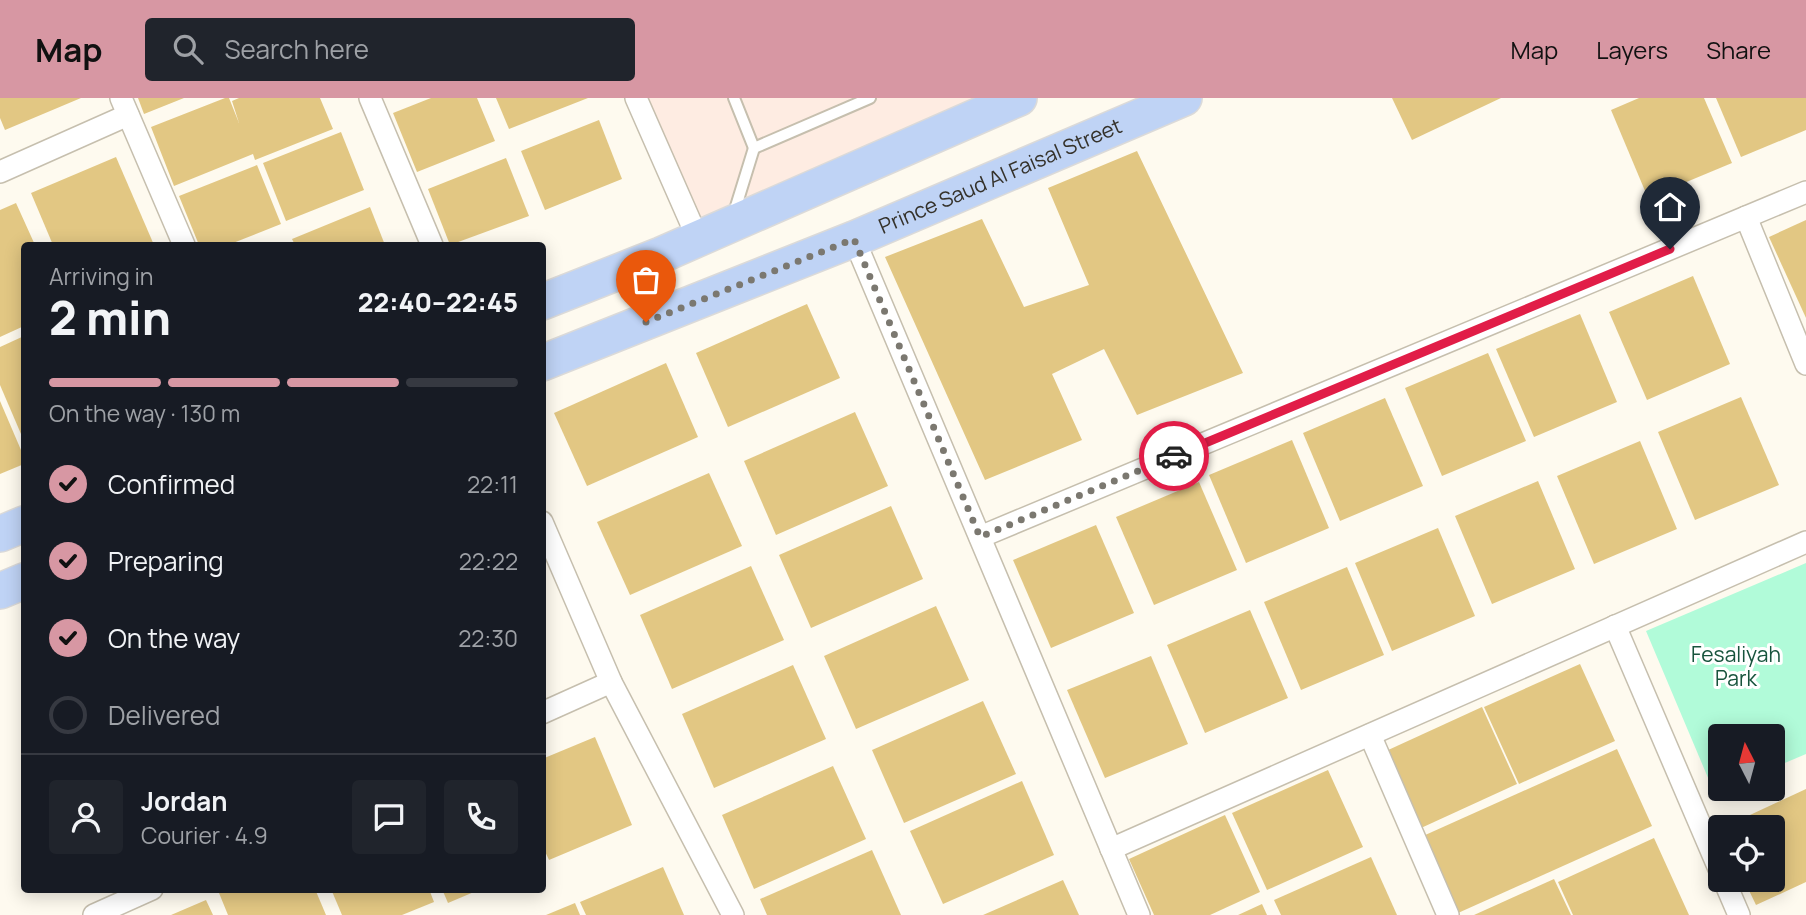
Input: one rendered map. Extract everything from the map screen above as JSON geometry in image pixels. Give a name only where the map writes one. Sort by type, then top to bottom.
[{"type":"main road","points":[[546,300],[698,239],[1019,98]]},
{"type":"main road","name":"Prince Saud Al Faisal Street","points":[[546,361],[854,239],[1184,98]]},
{"type":"main road","points":[[0,534],[21,524]]},
{"type":"main road","points":[[0,591],[21,581]]},
{"type":"street","points":[[370,98],[431,242]]},
{"type":"street","points":[[636,98],[698,239]]},
{"type":"street","points":[[0,172],[124,106],[183,242]]},
{"type":"street","points":[[980,537],[1806,192]]},
{"type":"street","points":[[1746,217],[1806,364]]},
{"type":"street","points":[[854,239],[1139,915]]},
{"type":"street","points":[[546,531],[611,682],[733,915]]},
{"type":"street","points":[[1111,849],[1806,542]]},
{"type":"street","points":[[1615,626],[1708,844]]},
{"type":"street","points":[[546,711],[611,682]]},
{"type":"street","points":[[1370,734],[1448,915]]},
{"type":"street","points":[[1729,892],[1739,915]]},
{"type":"street","points":[[94,915],[143,893]]},
{"type":"lane","points":[[730,225],[754,148],[734,98]]},
{"type":"lane","points":[[754,148],[870,98]]},
{"type":"shaded area","points":[[636,98],[1019,98],[698,239]]},
{"type":"green space","name":"Fesaliyah Park","points":[[1806,563],[1806,754],[1785,763],[1785,724],[1708,724],[1708,778],[1646,631]]},
{"type":"building","points":[[0,98],[81,98],[5,130],[0,118]]},
{"type":"building","points":[[138,98],[184,98],[144,114]]},
{"type":"building","points":[[229,98],[239,123],[232,101],[239,98],[320,98],[333,129],[255,160],[253,154],[174,186],[151,127]]},
{"type":"building","points":[[431,98],[477,98],[495,141],[417,172],[393,113]]},
{"type":"building","points":[[496,98],[588,98],[509,129]]},
{"type":"building","points":[[1392,98],[1501,98],[1412,140]]},
{"type":"building","points":[[1639,98],[1704,98],[1732,163],[1648,198],[1611,110]]},
{"type":"building","points":[[1716,98],[1806,98],[1806,130],[1741,157]]},
{"type":"building","points":[[599,120],[622,179],[545,210],[521,151]]},
{"type":"building","points":[[341,132],[364,190],[286,221],[263,163]]},
{"type":"building","points":[[1137,151],[1243,373],[1137,415],[1104,349],[1052,374],[1082,440],[985,480],[885,257],[982,219],[1024,307],[1089,285],[1048,188]]},
{"type":"building","points":[[116,157],[153,242],[52,242],[31,193]]},
{"type":"building","points":[[506,158],[529,216],[458,242],[449,242],[428,189]]},
{"type":"building","points":[[257,165],[281,224],[236,242],[198,242],[179,196]]},
{"type":"building","points":[[16,203],[34,242],[21,242],[21,327],[0,337],[0,210]]},
{"type":"building","points":[[370,207],[384,242],[294,242],[292,239]]},
{"type":"building","points":[[1806,220],[1806,318],[1769,237]]},
{"type":"building","points":[[1693,276],[1730,364],[1647,400],[1609,312]]},
{"type":"building","points":[[807,304],[840,378],[728,427],[696,353]]},
{"type":"building","points":[[1580,314],[1617,402],[1534,437],[1496,349]]},
{"type":"building","points":[[21,337],[21,434],[0,385],[0,347]]},
{"type":"building","points":[[1488,353],[1526,441],[1442,476],[1405,388]]},
{"type":"building","points":[[666,363],[698,437],[587,486],[554,413]]},
{"type":"building","points":[[1741,397],[1779,485],[1695,520],[1658,432]]},
{"type":"building","points":[[1385,398],[1423,486],[1340,521],[1303,433]]},
{"type":"building","points":[[0,401],[21,450],[21,465],[0,474]]},
{"type":"building","points":[[855,412],[888,486],[776,535],[744,461]]},
{"type":"building","points":[[1292,440],[1329,528],[1246,563],[1209,475]]},
{"type":"building","points":[[1640,441],[1677,529],[1594,564],[1557,476]]},
{"type":"building","points":[[709,473],[742,546],[630,595],[597,522]]},
{"type":"building","points":[[1538,481],[1575,569],[1492,604],[1455,516]]},
{"type":"building","points":[[1199,482],[1237,570],[1154,605],[1116,517]]},
{"type":"building","points":[[891,506],[923,579],[811,628],[779,555]]},
{"type":"building","points":[[1096,525],[1134,613],[1051,648],[1013,560]]},
{"type":"building","points":[[1438,528],[1475,616],[1392,651],[1355,563]]},
{"type":"building","points":[[751,566],[784,640],[672,689],[640,615]]},
{"type":"building","points":[[1347,567],[1384,655],[1301,690],[1264,602]]},
{"type":"building","points":[[936,606],[969,680],[856,729],[824,656]]},
{"type":"building","points":[[1250,610],[1288,698],[1205,733],[1167,645]]},
{"type":"building","points":[[1151,656],[1188,744],[1105,778],[1067,690]]},
{"type":"building","points":[[1580,664],[1615,741],[1519,784],[1484,707]]},
{"type":"building","points":[[793,665],[826,739],[714,788],[682,714]]},
{"type":"building","points":[[983,701],[1016,774],[904,823],[872,750]]},
{"type":"building","points":[[1482,707],[1517,784],[1421,828],[1386,751]]},
{"type":"building","points":[[595,737],[632,825],[549,860],[546,854],[546,757]]},
{"type":"building","points":[[1617,749],[1652,826],[1458,913],[1423,836]]},
{"type":"building","points":[[833,766],[866,839],[754,889],[722,815]]},
{"type":"building","points":[[1328,770],[1363,847],[1267,890],[1232,813]]},
{"type":"building","points":[[1022,781],[1054,855],[943,904],[910,831]]},
{"type":"building","points":[[1806,789],[1806,882],[1785,892],[1785,815],[1750,815],[1778,802],[1785,802],[1785,799]]},
{"type":"building","points":[[1225,815],[1260,892],[1210,915],[1154,915],[1129,859]]},
{"type":"building","points":[[1654,838],[1689,915],[1573,915],[1558,882]]},
{"type":"building","points":[[872,850],[901,915],[767,915],[760,899]]},
{"type":"building","points":[[1371,857],[1397,915],[1281,915],[1274,900]]},
{"type":"building","points":[[663,867],[684,915],[586,915],[580,902]]},
{"type":"building","points":[[1554,879],[1571,915],[1474,915]]},
{"type":"building","points":[[1063,880],[1079,915],[983,915]]},
{"type":"building","points":[[1750,892],[1784,892],[1756,905]]},
{"type":"building","points":[[219,893],[317,893],[326,915],[228,915]]},
{"type":"building","points":[[333,893],[431,893],[434,902],[402,915],[342,915]]},
{"type":"building","points":[[444,893],[472,893],[448,903]]},
{"type":"building","points":[[206,900],[213,915],[171,915]]},
{"type":"building","points":[[575,903],[580,915],[546,915]]},
{"type":"building","points":[[1262,904],[1267,915],[1238,915]]},
{"type":"way so far","points":[[646,322],[854,239],[980,537],[1174,456]]},
{"type":"route","points":[[1174,456],[1670,249]]}]
